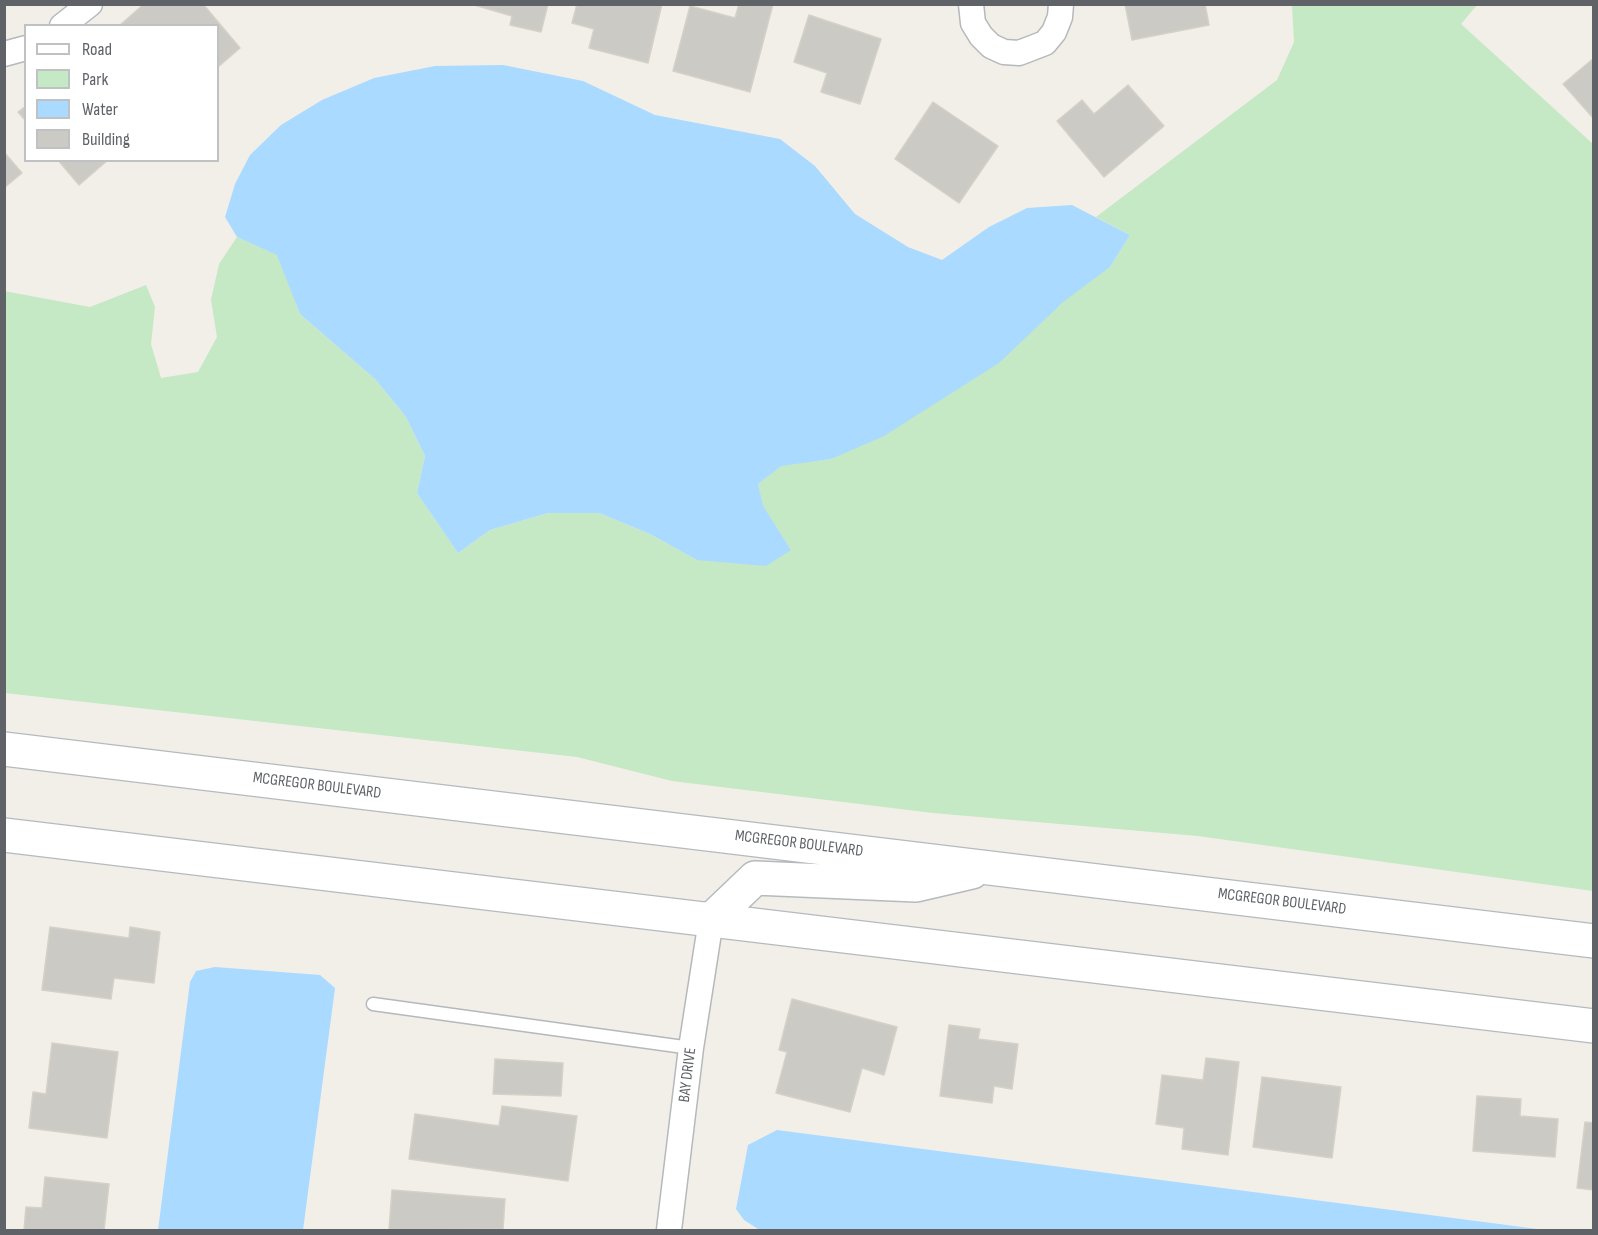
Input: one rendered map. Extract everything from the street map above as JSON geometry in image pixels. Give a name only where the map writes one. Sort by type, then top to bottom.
[{"type":"main road","name":"MCGREGOR BOULEVARD","points":[[4,748],[1593,941]]},
{"type":"main road","points":[[4,835],[1593,1026]]},
{"type":"main road","points":[[711,920],[755,878],[916,885],[994,867]]},
{"type":"street","points":[[65,24],[90,4]]},
{"type":"street","points":[[971,4],[973,23],[981,36],[991,46],[1004,52],[1019,53],[1033,49],[1050,37],[1060,17],[1061,4]]},
{"type":"street","points":[[4,54],[24,49]]},
{"type":"street","name":"BAY DRIVE","points":[[669,1230],[691,1048],[711,920]]},
{"type":"lane","points":[[373,1004],[691,1048]]},
{"type":"green space","points":[[1292,5],[1477,5],[1461,24],[1593,144],[1593,891],[1198,836],[933,813],[672,781],[577,757],[5,693],[4,291],[90,307],[146,285],[155,307],[151,344],[161,378],[198,372],[217,337],[211,300],[219,264],[237,237],[278,255],[300,314],[375,379],[406,417],[425,456],[417,493],[458,553],[490,530],[548,513],[599,513],[650,534],[697,560],[791,550],[762,506],[758,484],[781,465],[831,459],[1110,267],[1130,235],[1096,217],[1277,80],[1294,42]]},
{"type":"water","points":[[503,65],[583,81],[655,115],[780,139],[815,166],[855,214],[908,247],[942,260],[989,227],[1027,208],[1072,205],[1130,235],[1110,267],[1063,302],[999,363],[884,436],[831,459],[781,466],[758,484],[763,506],[791,550],[766,566],[697,560],[650,534],[599,513],[548,513],[490,530],[458,553],[417,493],[425,456],[406,417],[375,379],[300,314],[277,255],[237,237],[225,217],[235,184],[250,155],[281,125],[322,100],[374,78],[435,66]]},
{"type":"water","points":[[215,967],[320,975],[335,988],[303,1230],[158,1230],[190,982],[196,971]]},
{"type":"water","points":[[777,1130],[1545,1230],[758,1229],[744,1220],[736,1209],[748,1145]]},
{"type":"building","points":[[144,4],[203,4],[240,48],[219,66],[219,24],[121,24]]},
{"type":"building","points":[[471,4],[548,4],[541,32],[510,25],[512,16]]},
{"type":"building","points":[[577,4],[662,4],[648,63],[589,48],[594,29],[572,23]]},
{"type":"building","points":[[739,4],[773,4],[750,92],[673,71],[690,6],[735,18]]},
{"type":"building","points":[[1125,4],[1205,4],[1209,25],[1132,40]]},
{"type":"building","points":[[809,15],[881,39],[860,104],[821,92],[827,73],[794,62]]},
{"type":"building","points":[[1594,58],[1594,119],[1563,84]]},
{"type":"building","points":[[1128,85],[1164,126],[1104,177],[1057,121],[1082,100],[1094,114]]},
{"type":"building","points":[[933,102],[998,146],[959,203],[895,159]]},
{"type":"building","points":[[24,108],[24,119],[18,112]]},
{"type":"building","points":[[4,152],[22,173],[4,188]]},
{"type":"building","points":[[60,162],[106,162],[79,185]]},
{"type":"building","points":[[50,927],[129,938],[130,927],[160,932],[154,983],[114,978],[111,999],[42,990]]},
{"type":"building","points":[[792,999],[897,1027],[884,1075],[862,1068],[850,1112],[776,1093],[787,1052],[779,1050]]},
{"type":"building","points":[[949,1025],[980,1029],[978,1039],[1018,1044],[1012,1089],[994,1086],[992,1103],[940,1096]]},
{"type":"building","points":[[52,1043],[118,1052],[107,1138],[29,1128],[33,1092],[46,1094]]},
{"type":"building","points":[[1206,1058],[1239,1062],[1228,1155],[1182,1149],[1184,1128],[1156,1124],[1162,1075],[1203,1080]]},
{"type":"building","points":[[495,1059],[563,1063],[561,1096],[493,1094]]},
{"type":"building","points":[[1262,1077],[1341,1087],[1332,1158],[1253,1147]]},
{"type":"building","points":[[1477,1096],[1521,1099],[1520,1116],[1558,1119],[1555,1157],[1473,1151]]},
{"type":"building","points":[[502,1106],[577,1116],[568,1181],[409,1159],[415,1114],[499,1126]]},
{"type":"building","points":[[1585,1122],[1594,1123],[1594,1190],[1577,1188]]},
{"type":"building","points":[[45,1177],[109,1184],[104,1230],[24,1230],[26,1207],[42,1208]]},
{"type":"building","points":[[392,1190],[505,1199],[503,1229],[389,1230]]}]
